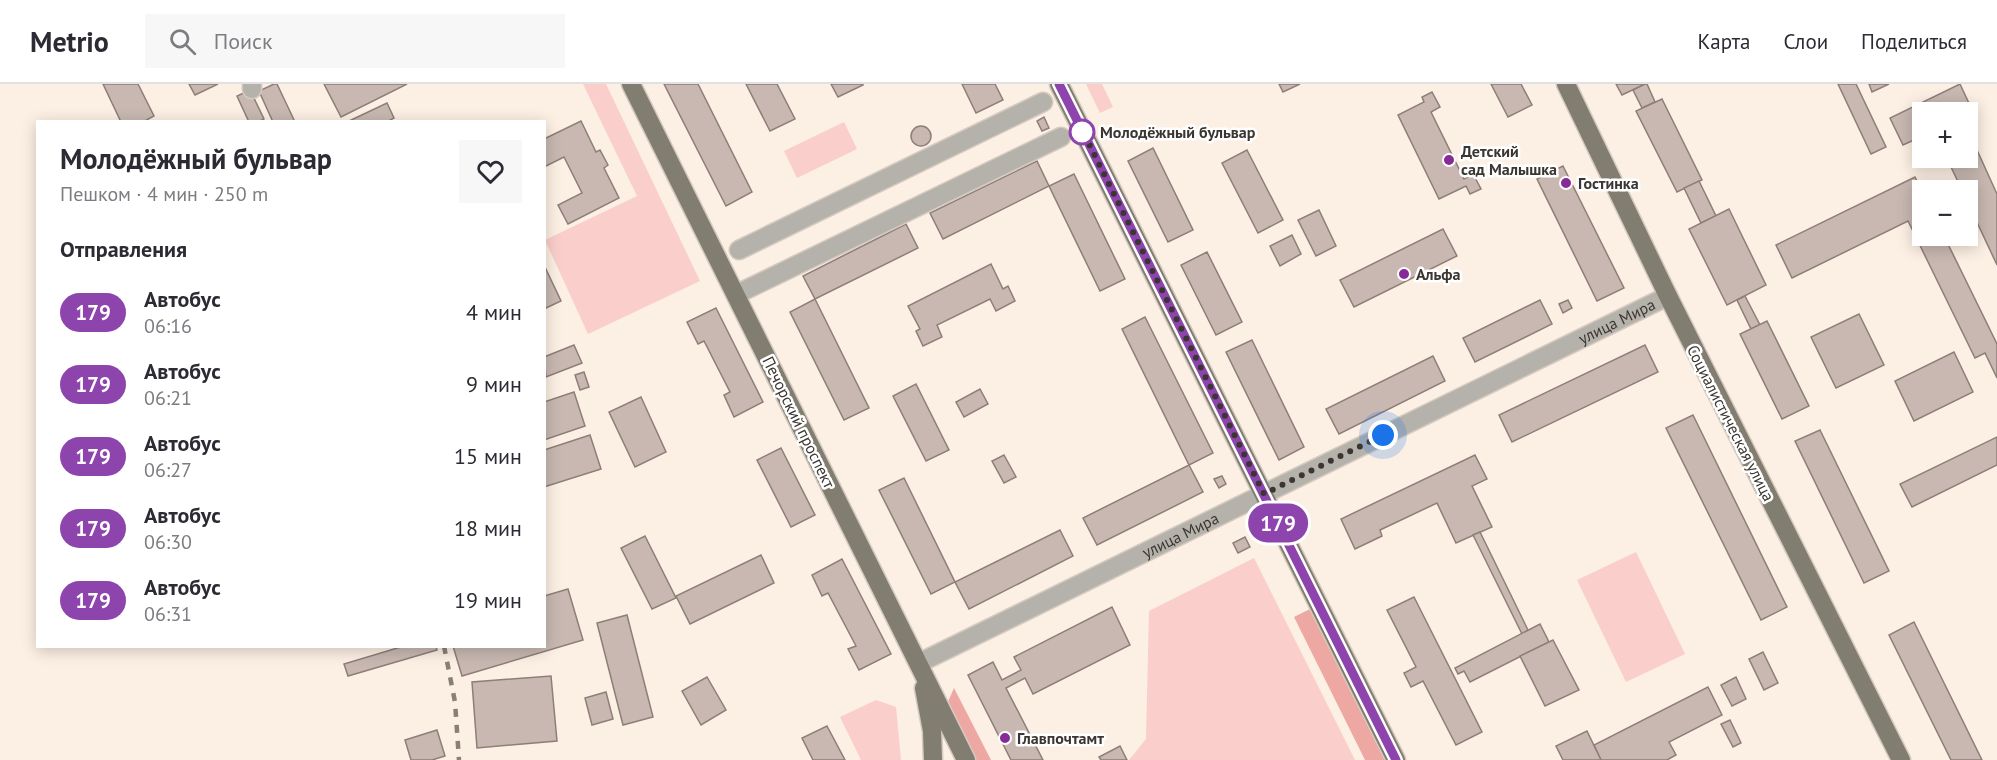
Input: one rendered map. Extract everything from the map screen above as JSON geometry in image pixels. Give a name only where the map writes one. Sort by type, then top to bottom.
[{"type":"main road","name":"Печорский проспект","points":[[631,84],[919,663],[960,755]]},
{"type":"main road","points":[[1059,84],[1396,760]]},
{"type":"main road","name":"Социалистическая улица","points":[[1566,84],[1668,296],[1901,760]]},
{"type":"main road","points":[[919,663],[932,731],[933,760]]},
{"type":"street","points":[[739,250],[1043,102]]},
{"type":"street","points":[[736,294],[1061,137]]},
{"type":"street","name":"улица Мира","points":[[919,663],[1668,296]]},
{"type":"shaded area","points":[[583,84],[606,84],[700,281],[588,334],[546,240],[637,196]]},
{"type":"shaded area","points":[[1086,84],[1102,84],[1113,107],[1100,113]]},
{"type":"shaded area","points":[[844,122],[857,149],[797,178],[784,151]]},
{"type":"shaded area","points":[[1636,552],[1685,654],[1626,682],[1577,580]]},
{"type":"shaded area","points":[[1254,558],[1355,760],[1129,760],[1146,739],[1149,611]]},
{"type":"shaded area","points":[[1312,608],[1387,760],[1365,760],[1294,617]]},
{"type":"shaded area","points":[[954,688],[991,760],[974,760],[947,704]]},
{"type":"shaded area","points":[[876,700],[896,707],[901,760],[861,760],[840,717]]},
{"type":"building","points":[[103,84],[138,84],[154,116],[147,120],[120,120]]},
{"type":"building","points":[[189,84],[218,84],[195,95]]},
{"type":"building","points":[[277,84],[294,120],[272,120],[259,91]]},
{"type":"building","points":[[324,84],[407,84],[341,117]]},
{"type":"building","points":[[664,84],[698,84],[752,192],[726,206]]},
{"type":"building","points":[[746,84],[777,84],[795,119],[770,131]]},
{"type":"building","points":[[831,84],[863,84],[863,85],[838,97]]},
{"type":"building","points":[[962,84],[995,84],[1003,100],[976,113]]},
{"type":"building","points":[[1279,84],[1300,84],[1283,92]]},
{"type":"building","points":[[1491,84],[1521,84],[1532,105],[1508,117]]},
{"type":"building","points":[[1616,84],[1645,84],[1622,95]]},
{"type":"building","points":[[1645,84],[1655,102],[1642,108],[1633,90]]},
{"type":"building","points":[[1838,84],[1856,84],[1886,147],[1871,154]]},
{"type":"building","points":[[1869,84],[1889,84],[1872,92]]},
{"type":"building","points":[[1960,84],[1968,102],[1923,102]]},
{"type":"building","points":[[250,90],[264,119],[248,120],[237,96]]},
{"type":"building","points":[[1432,92],[1440,107],[1431,112],[1464,179],[1473,174],[1481,189],[1470,194],[1466,186],[1439,199],[1398,115],[1424,102],[1422,97]]},
{"type":"building","points":[[1662,99],[1702,180],[1677,192],[1636,111]]},
{"type":"building","points":[[387,103],[394,118],[390,120],[351,120]]},
{"type":"building","points":[[1912,107],[1912,141],[1903,145],[1890,118]]},
{"type":"building","points":[[1044,117],[1049,128],[1042,131],[1037,121]]},
{"type":"building","points":[[581,121],[596,152],[600,150],[608,165],[604,168],[619,198],[568,224],[558,205],[582,193],[564,157],[546,166],[546,138]]},
{"type":"building","points":[[917,126],[925,126],[931,132],[931,140],[925,146],[917,146],[911,140],[911,132]]},
{"type":"building","points":[[1153,148],[1193,230],[1168,242],[1128,161]]},
{"type":"building","points":[[1247,150],[1283,220],[1258,233],[1222,163]]},
{"type":"building","points":[[1978,152],[1997,194],[1997,265],[1978,224],[1978,180],[1957,180],[1951,168],[1978,168]]},
{"type":"building","points":[[1037,161],[1049,186],[943,239],[930,213]]},
{"type":"building","points":[[1563,166],[1624,288],[1597,301],[1537,179]]},
{"type":"building","points":[[1074,174],[1125,279],[1100,291],[1049,186]]},
{"type":"building","points":[[1915,177],[1916,180],[1912,180],[1912,229],[1908,221],[1792,278],[1776,245]]},
{"type":"building","points":[[1699,181],[1716,216],[1701,223],[1684,188]]},
{"type":"building","points":[[1729,209],[1766,285],[1727,305],[1689,229]]},
{"type":"building","points":[[1319,210],[1336,246],[1316,256],[1298,220]]},
{"type":"building","points":[[906,224],[918,248],[815,299],[803,276]]},
{"type":"building","name":"Альфа","points":[[1443,229],[1457,256],[1354,307],[1340,280]]},
{"type":"building","points":[[1292,235],[1301,254],[1280,266],[1270,246]]},
{"type":"building","points":[[1920,246],[1949,246],[1997,344],[1997,378],[1985,353],[1975,358]]},
{"type":"building","points":[[1207,252],[1242,322],[1216,335],[1181,265]]},
{"type":"building","points":[[991,264],[1003,289],[1008,286],[1015,301],[996,311],[990,299],[937,325],[942,337],[923,346],[916,331],[920,329],[908,306]]},
{"type":"building","points":[[546,269],[561,301],[546,308]]},
{"type":"building","points":[[1745,296],[1760,325],[1751,329],[1737,300]]},
{"type":"building","points":[[815,299],[869,408],[844,420],[790,312]]},
{"type":"building","points":[[1540,300],[1552,324],[1475,362],[1463,338]]},
{"type":"building","points":[[1568,300],[1572,308],[1563,313],[1559,304]]},
{"type":"building","points":[[716,308],[763,402],[734,417],[724,395],[730,392],[704,341],[698,344],[687,322]]},
{"type":"building","points":[[1859,314],[1884,365],[1836,388],[1811,337]]},
{"type":"building","points":[[1145,317],[1213,453],[1189,465],[1122,329]]},
{"type":"building","points":[[1767,321],[1809,406],[1782,419],[1740,334]]},
{"type":"building","points":[[1252,340],[1304,447],[1279,460],[1226,352]]},
{"type":"building","points":[[574,345],[582,363],[546,377],[546,356]]},
{"type":"building","points":[[1645,345],[1658,372],[1512,442],[1499,415]]},
{"type":"building","points":[[1954,352],[1973,392],[1914,421],[1895,381]]},
{"type":"building","points":[[1433,356],[1445,381],[1339,434],[1326,409]]},
{"type":"building","points":[[584,372],[589,387],[580,390],[575,375]]},
{"type":"building","points":[[916,384],[949,450],[926,461],[893,396]]},
{"type":"building","points":[[980,389],[988,404],[964,417],[956,402]]},
{"type":"building","points":[[574,392],[585,426],[546,439],[546,401]]},
{"type":"building","points":[[641,397],[666,452],[635,467],[609,412]]},
{"type":"building","points":[[1693,415],[1787,607],[1761,620],[1666,428]]},
{"type":"building","points":[[1820,430],[1889,571],[1864,583],[1795,441]]},
{"type":"building","points":[[590,435],[601,469],[546,486],[546,449]]},
{"type":"building","points":[[1997,437],[1997,465],[1912,507],[1900,484]]},
{"type":"building","points":[[781,448],[815,515],[791,527],[757,460]]},
{"type":"building","points":[[1004,455],[1016,477],[1004,483],[992,461]]},
{"type":"building","points":[[1475,455],[1487,479],[1472,486],[1492,527],[1456,543],[1437,503],[1380,530],[1382,536],[1355,549],[1341,519]]},
{"type":"building","points":[[1189,465],[1203,492],[1097,545],[1083,518]]},
{"type":"building","points":[[1222,476],[1226,484],[1219,488],[1214,479]]},
{"type":"building","points":[[904,478],[955,582],[931,594],[879,490]]},
{"type":"building","points":[[1060,530],[1073,556],[969,609],[955,582]]},
{"type":"building","points":[[1480,532],[1528,630],[1522,634],[1473,535]]},
{"type":"building","points":[[645,536],[676,598],[652,609],[621,548]]},
{"type":"building","points":[[1245,537],[1250,547],[1238,553],[1233,543]]},
{"type":"building","points":[[761,555],[774,583],[690,624],[676,596]]},
{"type":"building","points":[[842,559],[891,654],[859,670],[848,649],[856,646],[828,593],[822,596],[812,575]]},
{"type":"building","points":[[568,589],[583,640],[462,676],[454,648],[546,648],[546,595]]},
{"type":"building","points":[[1414,597],[1482,732],[1456,745],[1423,681],[1411,687],[1404,673],[1416,667],[1387,610]]},
{"type":"building","points":[[1112,607],[1130,645],[1033,694],[1025,678],[1006,688],[1043,760],[1011,760],[968,675],[993,662],[1002,680],[1021,670],[1014,657]]},
{"type":"building","points":[[627,615],[653,717],[623,725],[597,623]]},
{"type":"building","points":[[1914,622],[1982,760],[1951,760],[1889,635]]},
{"type":"building","points":[[1540,624],[1549,642],[1470,682],[1464,671],[1458,674],[1455,668]]},
{"type":"building","points":[[1553,640],[1579,690],[1545,706],[1520,656]]},
{"type":"building","points":[[397,648],[436,648],[437,650],[348,676],[344,664]]},
{"type":"building","points":[[1763,652],[1778,683],[1764,690],[1749,659]]},
{"type":"building","points":[[551,676],[557,741],[477,748],[472,682]]},
{"type":"building","points":[[707,677],[726,710],[701,725],[682,691]]},
{"type":"building","points":[[1736,677],[1746,699],[1732,706],[1721,685]]},
{"type":"building","points":[[1708,687],[1722,715],[1669,742],[1676,755],[1667,760],[1601,760],[1594,745]]},
{"type":"building","points":[[606,692],[613,719],[592,725],[585,698]]},
{"type":"building","points":[[1730,720],[1741,743],[1733,747],[1721,724]]},
{"type":"building","points":[[827,726],[845,760],[813,760],[802,738]]},
{"type":"building","points":[[437,730],[445,756],[432,760],[411,760],[405,740]]},
{"type":"building","points":[[1587,731],[1601,760],[1563,760],[1556,746]]},
{"type":"building","points":[[1120,746],[1127,760],[1101,760],[1099,757]]},
{"type":"railway","points":[[444,648],[455,702],[459,760]]},
{"type":"bus line","name":"179","points":[[1059,84],[1396,760]]},
{"type":"place","name":"Молодёжный бульвар","points":[[1082,132]]},
{"type":"place","name":"Детский сад Малышка","points":[[1449,160]]},
{"type":"place","name":"Гостинка","points":[[1566,183]]},
{"type":"place","name":"Альфа","points":[[1404,274]]},
{"type":"place","name":"Главпочтамт","points":[[1005,738]]},
{"type":"route","points":[[1082,132],[1079,124],[1264,494],[1383,435]]}]
